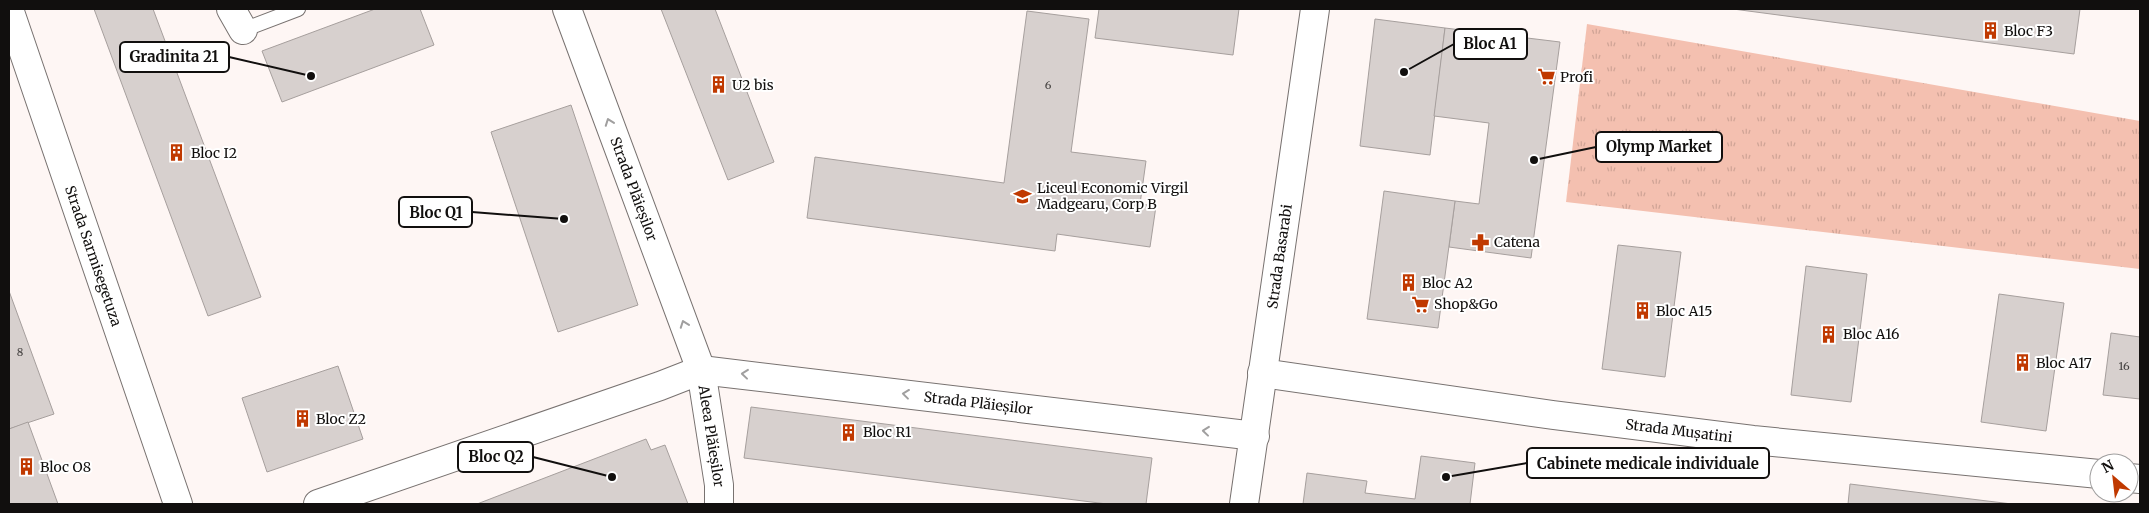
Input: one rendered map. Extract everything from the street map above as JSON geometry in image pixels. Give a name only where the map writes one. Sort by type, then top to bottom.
[{"type":"street","name":"Strada Sarmisegetuza","points":[[10,9],[178,504]]},
{"type":"street","name":"Strada Plăieșilor","points":[[567,9],[701,370]]},
{"type":"street","name":"Strada Basarabi","points":[[1244,504],[1315,9]]},
{"type":"street","name":"Strada Plăieșilor","points":[[318,504],[660,386],[701,370],[1255,436]]},
{"type":"street","name":"Aleea Plăieșilor","points":[[701,370],[719,485],[718,504]]},
{"type":"street","name":"Strada Mușatini","points":[[1262,374],[1544,414],[1734,438],[2089,473]]},
{"type":"lane","points":[[237,20],[298,9]]},
{"type":"green space","points":[[1587,24],[2140,121],[2140,269],[1566,202]]},
{"type":"building","name":"Bloc I2","points":[[94,9],[153,9],[261,297],[208,316]]},
{"type":"building","points":[[375,9],[420,9],[434,45],[282,102],[262,51]]},
{"type":"building","name":"U2 bis","points":[[661,9],[715,9],[774,162],[728,180]]},
{"type":"building","points":[[1099,9],[1239,9],[1233,55],[1095,38]]},
{"type":"building","name":"Bloc F3","points":[[1733,9],[2080,9],[2074,54]]},
{"type":"building","points":[[1027,11],[1089,19],[1071,152],[1146,161],[1140,204],[1156,206],[1150,247],[1057,234],[1055,251],[807,218],[815,157],[1004,183]]},
{"type":"building","points":[[1375,19],[1445,28],[1430,155],[1360,146]]},
{"type":"building","points":[[1445,28],[1560,42],[1531,258],[1449,247],[1455,201],[1479,204],[1489,123],[1434,116]]},
{"type":"building","points":[[571,105],[638,305],[558,332],[491,132]]},
{"type":"building","name":"Bloc A2","points":[[1384,191],[1455,201],[1438,328],[1367,319]]},
{"type":"building","name":"Bloc A15","points":[[1618,245],[1681,252],[1665,377],[1602,369]]},
{"type":"building","name":"Bloc A16","points":[[1806,266],[1867,274],[1851,402],[1791,395]]},
{"type":"building","points":[[9,291],[54,414],[9,429]]},
{"type":"building","name":"Bloc A17","points":[[1999,294],[2064,303],[2046,431],[1981,422]]},
{"type":"building","points":[[2111,333],[2140,337],[2140,399],[2103,395]]},
{"type":"building","name":"Bloc Z2","points":[[338,366],[363,439],[267,472],[242,398]]},
{"type":"building","name":"Bloc R1","points":[[751,407],[1152,458],[1146,504],[1107,504],[744,458]]},
{"type":"building","name":"Bloc O8","points":[[28,422],[58,504],[9,504],[9,429]]},
{"type":"building","points":[[646,439],[651,450],[665,445],[688,504],[477,504]]},
{"type":"building","points":[[1421,456],[1475,463],[1470,504],[1303,504],[1307,473],[1367,481],[1365,493],[1415,499]]},
{"type":"building","points":[[1850,484],[1979,500],[2012,504],[1848,504]]},
{"type":"place","name":"Bloc F3","points":[[1990,31]]},
{"type":"place","name":"Bloc A1","points":[[1404,72]]},
{"type":"place","name":"Gradinita 21","points":[[311,76]]},
{"type":"place","name":"Profi","points":[[1546,77]]},
{"type":"place","name":"U2 bis","points":[[718,85]]},
{"type":"place","name":"Bloc I2","points":[[177,153]]},
{"type":"place","name":"Olymp Market","points":[[1534,160]]},
{"type":"place","name":"Liceul Economic Virgil Madgearu, Corp B","points":[[1023,196]]},
{"type":"place","name":"Bloc Q1","points":[[564,219]]},
{"type":"place","name":"Catena","points":[[1480,242]]},
{"type":"place","name":"Bloc A2","points":[[1408,283]]},
{"type":"place","name":"Shop&Go","points":[[1420,304]]},
{"type":"place","name":"Bloc A15","points":[[1642,311]]},
{"type":"place","name":"Bloc A16","points":[[1829,334]]},
{"type":"place","name":"Bloc A17","points":[[2022,363]]},
{"type":"place","name":"Bloc Z2","points":[[302,419]]},
{"type":"place","name":"Bloc R1","points":[[849,432]]},
{"type":"place","name":"Bloc O8","points":[[26,467]]},
{"type":"place","name":"Bloc Q2","points":[[612,477]]},
{"type":"place","name":"Cabinete medicale individuale","points":[[1446,477]]}]
